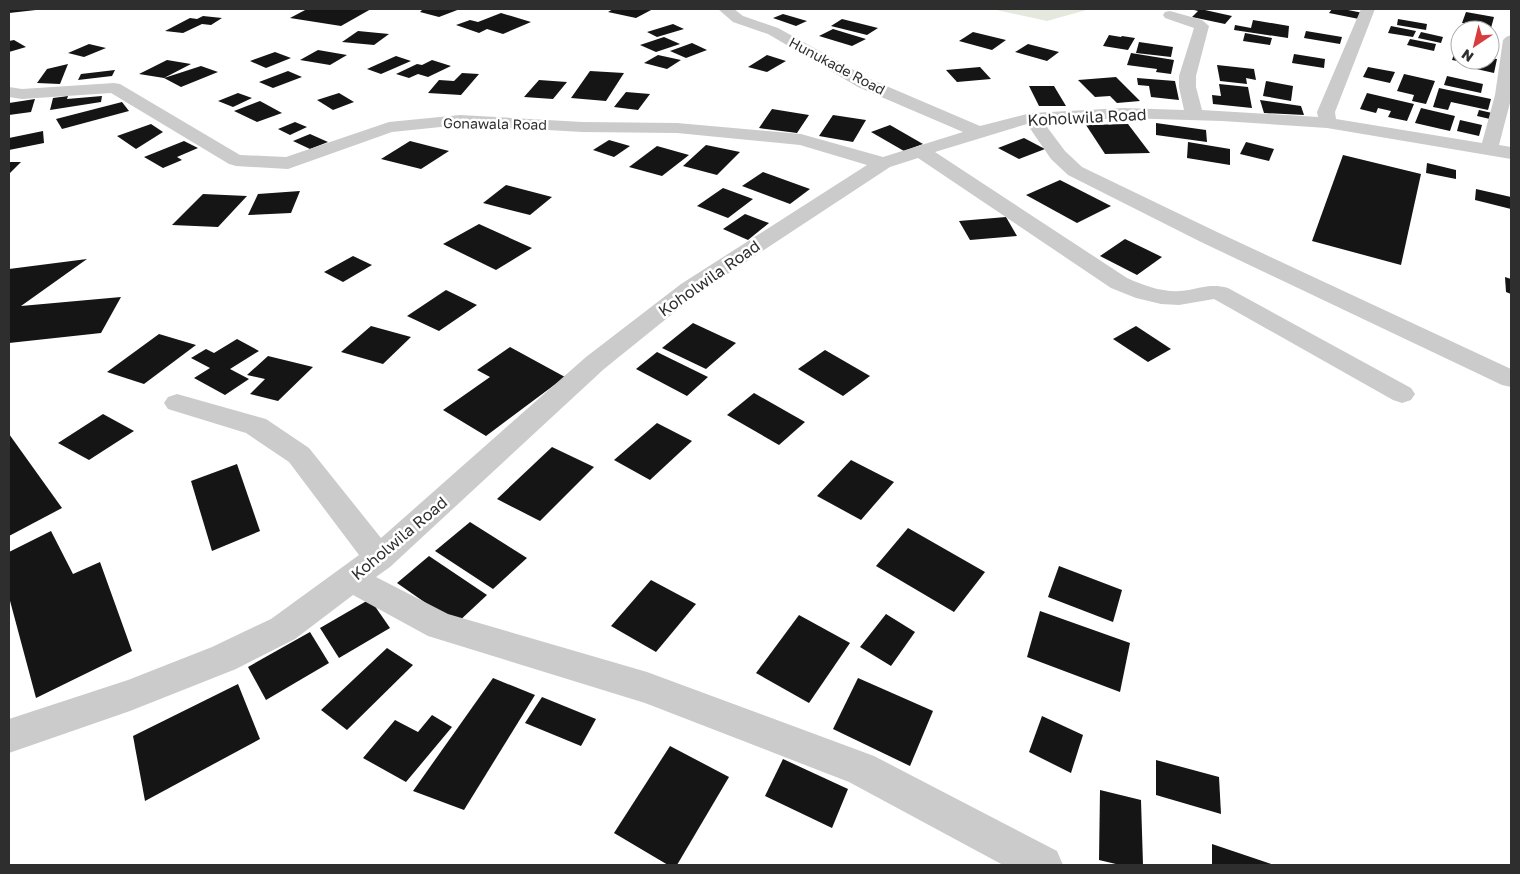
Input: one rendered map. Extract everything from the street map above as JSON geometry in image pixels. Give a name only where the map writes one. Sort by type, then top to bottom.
[{"type":"street","name":"Hunukade Road","points":[[725,9],[738,19],[773,31],[864,82],[979,132]]},
{"type":"street","points":[[1327,123],[1326,112],[1368,9]]},
{"type":"street","points":[[1170,16],[1202,26],[1202,33],[1195,48],[1187,84],[1194,114]]},
{"type":"street","points":[[1500,151],[1500,119],[1511,40]]},
{"type":"street","name":"Gonawala Road","points":[[9,92],[22,94],[114,88],[236,160],[288,163],[389,127],[460,120],[582,127],[678,128],[792,139],[883,163]]},
{"type":"street","name":"Koholwila Road","points":[[9,736],[130,695],[224,658],[284,629],[379,558],[595,363],[690,289],[883,163],[979,132],[1031,118],[1123,113],[1194,114],[1327,123],[1500,151]]},
{"type":"street","points":[[1031,118],[1058,156],[1075,171],[1218,241],[1511,378]]},
{"type":"street","points":[[920,151],[1119,283],[1154,297],[1186,297],[1212,291],[1220,293],[1402,394]]},
{"type":"street","points":[[177,402],[256,426],[299,455],[379,558]]},
{"type":"street","points":[[351,579],[440,626],[648,688],[861,769],[1043,865]]},
{"type":"shaded area","points":[[992,9],[1090,9],[1047,21]]},
{"type":"building","points":[[9,9],[36,9],[36,10],[9,13]]},
{"type":"building","points":[[307,9],[371,9],[341,26],[290,18]]},
{"type":"building","points":[[423,9],[460,9],[439,17],[420,12]]},
{"type":"building","points":[[613,9],[653,9],[636,18],[608,12]]},
{"type":"building","points":[[1190,9],[1207,9],[1205,10],[1232,16],[1225,24],[1192,17],[1198,11]]},
{"type":"building","points":[[1332,9],[1363,13],[1359,19],[1329,13]]},
{"type":"building","points":[[1466,12],[1494,17],[1493,20],[1463,20]]},
{"type":"building","points":[[501,13],[531,22],[503,34],[487,29],[479,33],[456,25],[470,20],[478,22]]},
{"type":"building","points":[[783,14],[807,21],[796,26],[773,18]]},
{"type":"building","points":[[203,16],[222,18],[211,25],[202,24],[183,33],[165,31],[190,18],[197,19]]},
{"type":"building","points":[[842,19],[878,28],[867,35],[831,26]]},
{"type":"building","points":[[1398,19],[1427,24],[1426,30],[1397,25]]},
{"type":"building","points":[[1253,20],[1289,26],[1288,38],[1234,30],[1235,25],[1251,28]]},
{"type":"building","points":[[673,24],[684,29],[657,37],[647,32]]},
{"type":"building","points":[[1391,26],[1416,31],[1413,37],[1388,33]]},
{"type":"building","points":[[833,29],[866,39],[852,46],[819,36]]},
{"type":"building","points":[[358,31],[389,34],[374,45],[342,42]]},
{"type":"building","points":[[1306,31],[1342,37],[1340,44],[1304,38]]},
{"type":"building","points":[[973,32],[1006,40],[992,50],[959,41]]},
{"type":"building","points":[[1421,32],[1443,37],[1441,43],[1418,38]]},
{"type":"building","points":[[1245,33],[1272,38],[1270,45],[1243,41]]},
{"type":"building","points":[[1109,35],[1135,38],[1128,50],[1103,46]]},
{"type":"building","points":[[664,37],[680,44],[656,52],[640,45]]},
{"type":"building","points":[[1410,39],[1436,44],[1434,51],[1407,45]]},
{"type":"building","points":[[14,40],[26,47],[9,52],[9,41]]},
{"type":"building","points":[[1139,42],[1173,47],[1171,57],[1136,53]]},
{"type":"building","points":[[692,43],[707,50],[686,58],[670,51]]},
{"type":"building","points":[[89,44],[106,48],[84,57],[68,53]]},
{"type":"building","points":[[1028,44],[1059,52],[1047,61],[1015,52]]},
{"type":"building","points":[[318,50],[347,55],[330,65],[300,60]]},
{"type":"building","points":[[275,52],[291,58],[266,68],[250,61]]},
{"type":"building","points":[[1131,53],[1174,60],[1171,74],[1156,72],[1157,69],[1127,65]]},
{"type":"building","points":[[1294,54],[1325,59],[1324,68],[1292,63]]},
{"type":"building","points":[[658,55],[681,60],[667,69],[644,63]]},
{"type":"building","points":[[767,55],[786,61],[767,72],[748,67]]},
{"type":"building","points":[[396,56],[411,61],[381,74],[367,69]]},
{"type":"building","points":[[167,60],[191,64],[164,78],[139,74]]},
{"type":"building","points":[[432,60],[451,66],[428,77],[418,74],[409,78],[396,74],[417,64],[422,65]]},
{"type":"building","points":[[68,64],[60,84],[37,83],[47,69]]},
{"type":"building","points":[[1217,65],[1254,69],[1256,80],[1246,78],[1247,84],[1220,81]]},
{"type":"building","points":[[201,66],[218,72],[181,87],[164,78]]},
{"type":"building","points":[[980,67],[991,79],[957,82],[946,70]]},
{"type":"building","points":[[1368,67],[1395,72],[1390,83],[1363,77]]},
{"type":"building","points":[[115,70],[112,76],[78,80],[81,74]]},
{"type":"building","points":[[1481,70],[1495,70],[1494,73]]},
{"type":"building","points":[[288,71],[302,77],[273,88],[259,82]]},
{"type":"building","points":[[590,71],[624,73],[606,101],[571,98]]},
{"type":"building","points":[[462,73],[479,74],[461,95],[428,93],[439,80],[454,81]]},
{"type":"building","points":[[1404,74],[1435,81],[1426,104],[1412,101],[1414,95],[1397,91]]},
{"type":"building","points":[[1447,76],[1483,84],[1481,93],[1444,85]]},
{"type":"building","points":[[1116,77],[1140,101],[1117,103],[1110,96],[1095,97],[1078,80]]},
{"type":"building","points":[[1137,78],[1175,81],[1179,100],[1151,97],[1149,86],[1138,85]]},
{"type":"building","points":[[539,80],[567,82],[553,99],[524,97]]},
{"type":"building","points":[[1266,81],[1293,86],[1291,101],[1263,96]]},
{"type":"building","points":[[1219,84],[1248,87],[1252,108],[1213,104],[1212,95],[1221,96]]},
{"type":"building","points":[[1029,86],[1054,86],[1066,106],[1039,106]]},
{"type":"building","points":[[1439,88],[1491,99],[1488,110],[1451,102],[1448,110],[1433,107]]},
{"type":"building","points":[[626,92],[650,94],[638,110],[614,107]]},
{"type":"building","points":[[238,93],[252,98],[233,107],[218,101]]},
{"type":"building","points":[[339,93],[354,102],[333,110],[317,100]]},
{"type":"building","points":[[1367,93],[1414,104],[1407,121],[1388,117],[1391,111],[1378,108],[1376,113],[1360,109]]},
{"type":"building","points":[[68,96],[67,99],[102,96],[101,102],[50,110],[53,98]]},
{"type":"building","points":[[35,99],[31,112],[9,115],[9,103]]},
{"type":"building","points":[[1260,100],[1301,106],[1304,115],[1264,113]]},
{"type":"building","points":[[260,101],[282,113],[257,122],[234,111]]},
{"type":"building","points":[[122,102],[129,111],[62,129],[56,119]]},
{"type":"building","points":[[1421,108],[1455,116],[1450,131],[1415,123]]},
{"type":"building","points":[[772,109],[809,115],[797,133],[759,128]]},
{"type":"building","points":[[1479,110],[1492,113],[1490,119],[1477,116]]},
{"type":"building","points":[[833,115],[866,120],[853,142],[819,136]]},
{"type":"building","points":[[1460,120],[1482,125],[1479,136],[1457,131]]},
{"type":"building","points":[[295,122],[307,127],[290,135],[278,129]]},
{"type":"building","points":[[1156,123],[1206,130],[1207,142],[1156,135]]},
{"type":"building","points":[[151,124],[163,132],[136,149],[117,136]]},
{"type":"building","points":[[1128,124],[1150,153],[1105,154],[1086,125]]},
{"type":"building","points":[[890,125],[923,144],[904,151],[871,132]]},
{"type":"building","points":[[43,131],[44,143],[9,150],[9,138]]},
{"type":"building","points":[[310,134],[328,142],[310,149],[293,141]]},
{"type":"building","points":[[1024,138],[1045,149],[1019,159],[998,148]]},
{"type":"building","points":[[609,140],[630,146],[614,157],[593,150]]},
{"type":"building","points":[[184,141],[198,148],[177,157],[182,160],[163,168],[144,157]]},
{"type":"building","points":[[410,141],[449,151],[421,169],[381,159]]},
{"type":"building","points":[[1188,142],[1230,149],[1230,165],[1187,158]]},
{"type":"building","points":[[1246,142],[1274,149],[1269,161],[1240,154]]},
{"type":"building","points":[[706,145],[740,152],[717,175],[683,166]]},
{"type":"building","points":[[657,146],[689,155],[662,176],[629,167]]},
{"type":"building","points":[[1343,155],[1421,174],[1401,265],[1312,241]]},
{"type":"building","points":[[9,162],[21,162],[9,174]]},
{"type":"building","points":[[1427,163],[1456,170],[1456,179],[1426,173]]},
{"type":"building","points":[[763,172],[810,189],[790,204],[742,186]]},
{"type":"building","points":[[1060,180],[1111,206],[1077,223],[1026,195]]},
{"type":"building","points":[[506,185],[552,197],[530,215],[483,203]]},
{"type":"building","points":[[723,188],[753,199],[728,218],[697,206]]},
{"type":"building","points":[[1476,189],[1511,197],[1511,209],[1475,200]]},
{"type":"building","points":[[300,191],[291,213],[248,215],[258,194]]},
{"type":"building","points":[[203,194],[247,196],[218,227],[172,225]]},
{"type":"building","points":[[745,214],[769,223],[748,240],[723,229]]},
{"type":"building","points":[[1006,217],[1017,236],[970,240],[959,221]]},
{"type":"building","points":[[479,224],[532,248],[496,270],[443,244]]},
{"type":"building","points":[[1125,239],[1162,257],[1137,275],[1100,256]]},
{"type":"building","points":[[353,256],[372,265],[343,282],[324,272]]},
{"type":"building","points":[[87,259],[21,306],[121,297],[101,333],[9,343],[9,269]]},
{"type":"building","points":[[1505,277],[1511,279],[1511,294],[1506,292]]},
{"type":"building","points":[[446,290],[477,305],[439,331],[407,316]]},
{"type":"building","points":[[693,323],[736,343],[706,369],[662,348]]},
{"type":"building","points":[[371,326],[411,337],[383,364],[341,352]]},
{"type":"building","points":[[1136,326],[1171,349],[1148,362],[1113,339]]},
{"type":"building","points":[[159,334],[196,345],[144,384],[107,372]]},
{"type":"building","points":[[237,339],[259,351],[230,369],[249,379],[225,395],[194,378],[210,368],[191,358],[206,349],[214,353]]},
{"type":"building","points":[[510,347],[565,377],[486,436],[443,410],[490,377],[477,370]]},
{"type":"building","points":[[825,350],[870,376],[843,396],[798,369]]},
{"type":"building","points":[[657,352],[708,377],[687,396],[636,369]]},
{"type":"building","points":[[268,356],[313,367],[278,401],[250,394],[265,379],[247,375]]},
{"type":"building","points":[[754,393],[805,422],[779,445],[727,415]]},
{"type":"building","points":[[103,414],[134,431],[89,460],[58,443]]},
{"type":"building","points":[[657,423],[692,441],[650,480],[614,460]]},
{"type":"building","points":[[9,434],[62,508],[9,536]]},
{"type":"building","points":[[552,447],[594,467],[540,521],[497,499]]},
{"type":"building","points":[[851,460],[894,482],[861,520],[817,496]]},
{"type":"building","points":[[237,464],[260,531],[212,551],[191,481]]},
{"type":"building","points":[[470,522],[527,558],[493,589],[435,551]]},
{"type":"building","points":[[908,528],[985,572],[954,612],[876,566]]},
{"type":"building","points":[[51,531],[73,574],[100,562],[132,651],[36,698],[9,597],[9,552]]},
{"type":"building","points":[[429,556],[487,595],[456,624],[397,583]]},
{"type":"building","points":[[1059,566],[1122,590],[1113,622],[1048,597]]},
{"type":"building","points":[[651,580],[696,604],[656,652],[611,626]]},
{"type":"building","points":[[370,599],[390,628],[339,658],[320,628]]},
{"type":"building","points":[[1040,611],[1130,643],[1120,692],[1027,657]]},
{"type":"building","points":[[886,614],[915,632],[891,666],[860,647]]},
{"type":"building","points":[[799,615],[850,643],[809,703],[756,673]]},
{"type":"building","points":[[310,632],[329,663],[266,700],[248,667]]},
{"type":"building","points":[[387,648],[413,665],[347,730],[321,710]]},
{"type":"building","points":[[493,678],[535,695],[464,810],[413,791]]},
{"type":"building","points":[[858,678],[933,711],[910,766],[833,729]]},
{"type":"building","points":[[238,684],[260,739],[145,801],[133,736]]},
{"type":"building","points":[[542,697],[596,719],[581,746],[525,723]]},
{"type":"building","points":[[432,715],[452,727],[406,782],[363,758],[395,720],[418,732]]},
{"type":"building","points":[[1042,716],[1083,735],[1071,773],[1029,752]]},
{"type":"building","points":[[670,746],[729,777],[677,865],[668,865],[614,833]]},
{"type":"building","points":[[783,759],[848,789],[832,828],[765,796]]},
{"type":"building","points":[[1156,760],[1219,777],[1221,814],[1156,795]]},
{"type":"building","points":[[1100,790],[1141,800],[1143,865],[1120,865],[1099,860]]},
{"type":"building","points":[[1212,844],[1274,865],[1212,865]]}]
